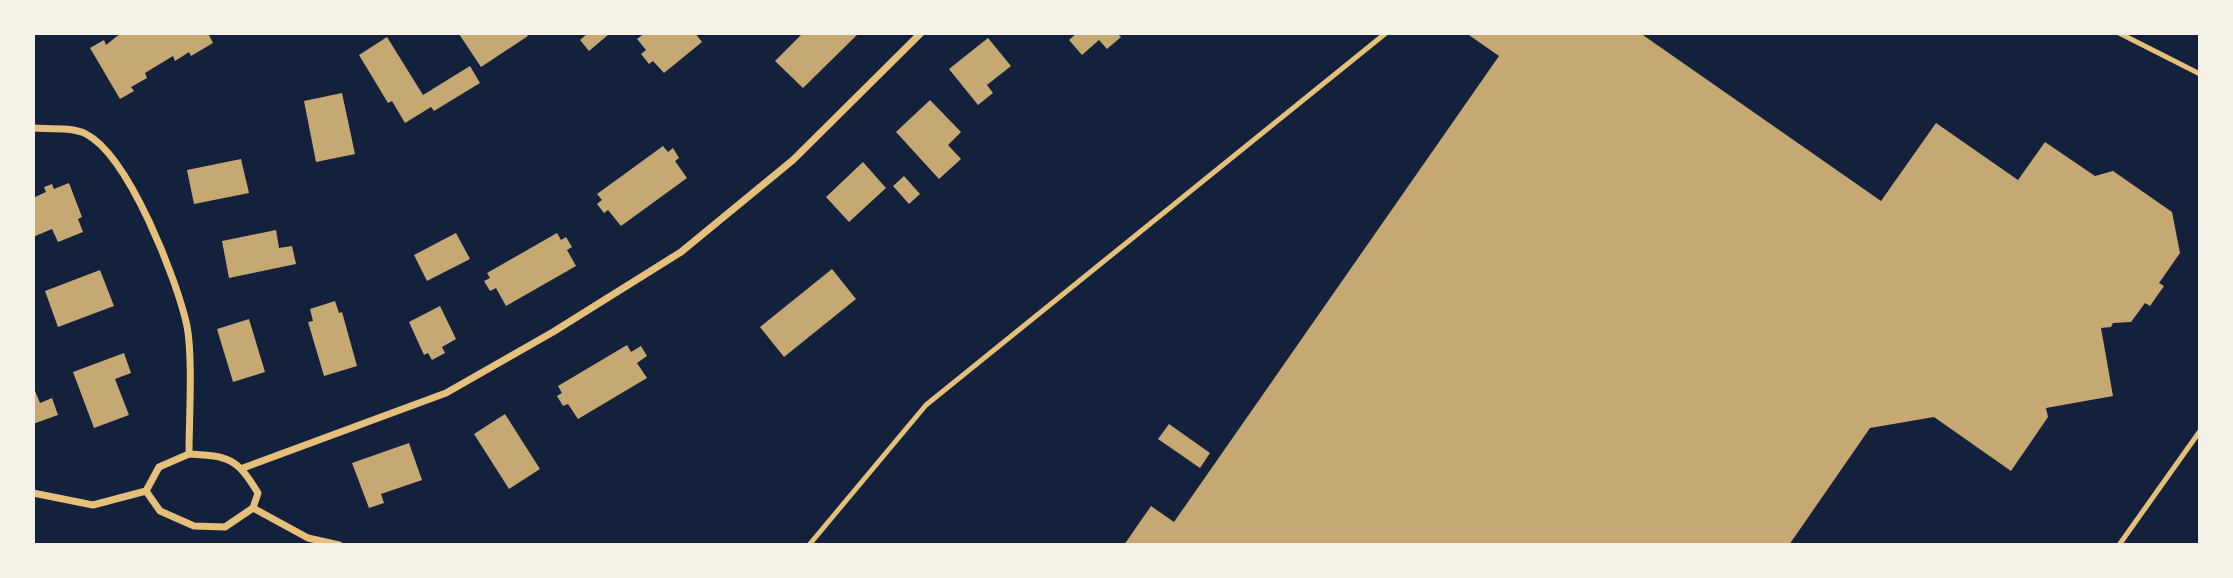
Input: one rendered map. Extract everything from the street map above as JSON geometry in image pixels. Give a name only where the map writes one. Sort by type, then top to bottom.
[{"type":"street","points":[[243,468],[446,393],[553,332],[681,252],[793,160],[921,33]]},
{"type":"street","points":[[33,128],[86,133],[112,156],[144,211],[171,271],[187,328],[189,454]]},
{"type":"street","points":[[33,493],[93,505],[146,491],[159,467],[189,454],[216,456],[243,468],[258,493],[253,509],[225,527],[194,526],[160,511],[146,491]]},
{"type":"street","points":[[253,509],[308,538],[339,545]]},
{"type":"lane","points":[[809,545],[926,405],[1385,33]]},
{"type":"lane","points":[[2119,33],[2200,74]]},
{"type":"lane","points":[[2119,545],[2200,431]]},
{"type":"building","points":[[121,33],[208,33],[213,43],[191,56],[189,52],[175,61],[173,56],[145,73],[147,78],[131,87],[134,91],[120,99],[90,48],[104,40],[106,45]]},
{"type":"building","points":[[526,33],[528,36],[481,67],[459,34]]},
{"type":"building","points":[[588,33],[608,35],[589,51],[580,40]]},
{"type":"building","points":[[645,33],[695,33],[702,42],[664,73],[653,61],[649,64],[641,54],[646,50],[637,39]]},
{"type":"building","points":[[803,33],[859,33],[803,88],[775,61]]},
{"type":"building","points":[[1077,33],[1117,33],[1121,37],[1107,49],[1099,40],[1082,55],[1069,40]]},
{"type":"building","points":[[1466,33],[1640,33],[1881,201],[1936,123],[2018,180],[2045,142],[2095,176],[2113,171],[2172,212],[2180,253],[2159,283],[2164,286],[2150,306],[2145,303],[2131,322],[2113,323],[2111,327],[2101,328],[2113,396],[2046,408],[2048,417],[2011,471],[1934,417],[1870,428],[1789,545],[1124,545],[1151,506],[1174,522],[1499,56]]},
{"type":"building","points":[[387,37],[423,95],[470,66],[480,83],[434,111],[431,107],[405,123],[392,101],[388,103],[359,55]]},
{"type":"building","points":[[988,38],[1011,66],[987,85],[993,93],[978,105],[949,69]]},
{"type":"building","points":[[342,93],[355,154],[316,162],[304,101]]},
{"type":"building","points":[[930,100],[961,132],[948,145],[961,159],[939,179],[896,132]]},
{"type":"building","points":[[663,146],[668,152],[673,148],[679,158],[675,161],[687,178],[621,226],[608,210],[604,213],[597,204],[602,200],[597,194]]},
{"type":"building","points":[[241,159],[249,193],[194,204],[187,170]]},
{"type":"building","points":[[863,162],[886,188],[849,222],[826,197]]},
{"type":"building","points":[[904,176],[920,194],[909,204],[893,186]]},
{"type":"building","points":[[69,183],[82,217],[78,219],[83,232],[58,242],[52,229],[33,237],[33,198],[46,192],[44,187],[52,184],[54,189]]},
{"type":"building","points":[[276,230],[279,248],[292,246],[296,264],[229,278],[222,241]]},
{"type":"building","points":[[456,233],[470,259],[427,281],[414,255]]},
{"type":"building","points":[[557,233],[561,240],[566,237],[572,247],[567,250],[576,266],[506,306],[496,288],[490,291],[484,281],[490,278],[487,273]]},
{"type":"building","points":[[832,269],[856,299],[784,357],[760,327]]},
{"type":"building","points":[[100,270],[114,306],[58,327],[45,291]]},
{"type":"building","points":[[335,301],[339,313],[342,312],[357,366],[324,376],[308,322],[313,321],[310,309]]},
{"type":"building","points":[[440,306],[456,339],[442,347],[445,353],[432,360],[428,353],[424,355],[409,322]]},
{"type":"building","points":[[249,319],[265,372],[233,382],[217,329]]},
{"type":"building","points":[[627,345],[631,352],[641,346],[647,356],[637,363],[647,378],[578,419],[568,404],[563,406],[557,396],[562,393],[558,386]]},
{"type":"building","points":[[124,353],[131,373],[115,379],[129,415],[94,428],[73,372]]},
{"type":"building","points":[[33,386],[40,403],[52,398],[58,415],[33,424]]},
{"type":"building","points":[[505,414],[540,469],[509,489],[474,434]]},
{"type":"building","points":[[1169,424],[1210,453],[1200,468],[1158,439]]},
{"type":"building","points":[[409,443],[422,480],[381,494],[384,503],[369,508],[352,463]]}]
